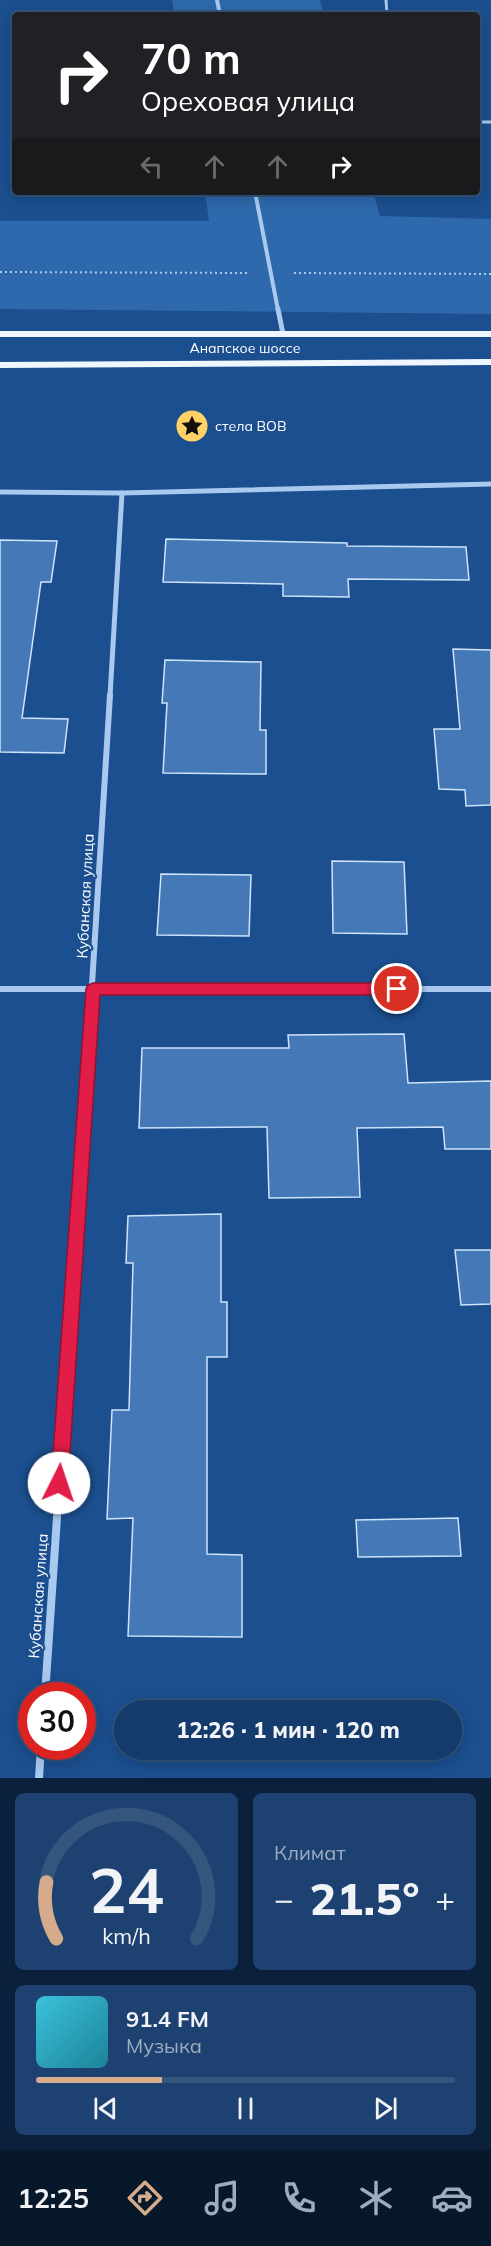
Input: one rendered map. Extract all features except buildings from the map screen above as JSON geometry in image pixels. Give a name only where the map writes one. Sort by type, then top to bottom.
[{"type":"main road","name":"Анапское шоссе","points":[[0,334],[491,334]]},
{"type":"main road","name":"Анапское шоссе","points":[[0,365],[491,362]]},
{"type":"street","points":[[256,195],[283,334]]},
{"type":"street","points":[[0,492],[122,493],[491,484]]},
{"type":"street","name":"Кубанская улица","points":[[46,1682],[93,989],[122,493]]},
{"type":"street","points":[[0,989],[491,989]]},
{"type":"street","points":[[39,1778],[40,1760]]},
{"type":"shaded area","points":[[172,0],[320,0],[323,12],[174,12]]},
{"type":"shaded area","points":[[205,195],[374,195],[380,216],[491,219],[491,314],[0,309],[0,221],[209,221]]},
{"type":"place","name":"стела ВОВ","points":[[192,426]]},
{"type":"route","points":[[59,1483],[93,989],[397,989]]}]
